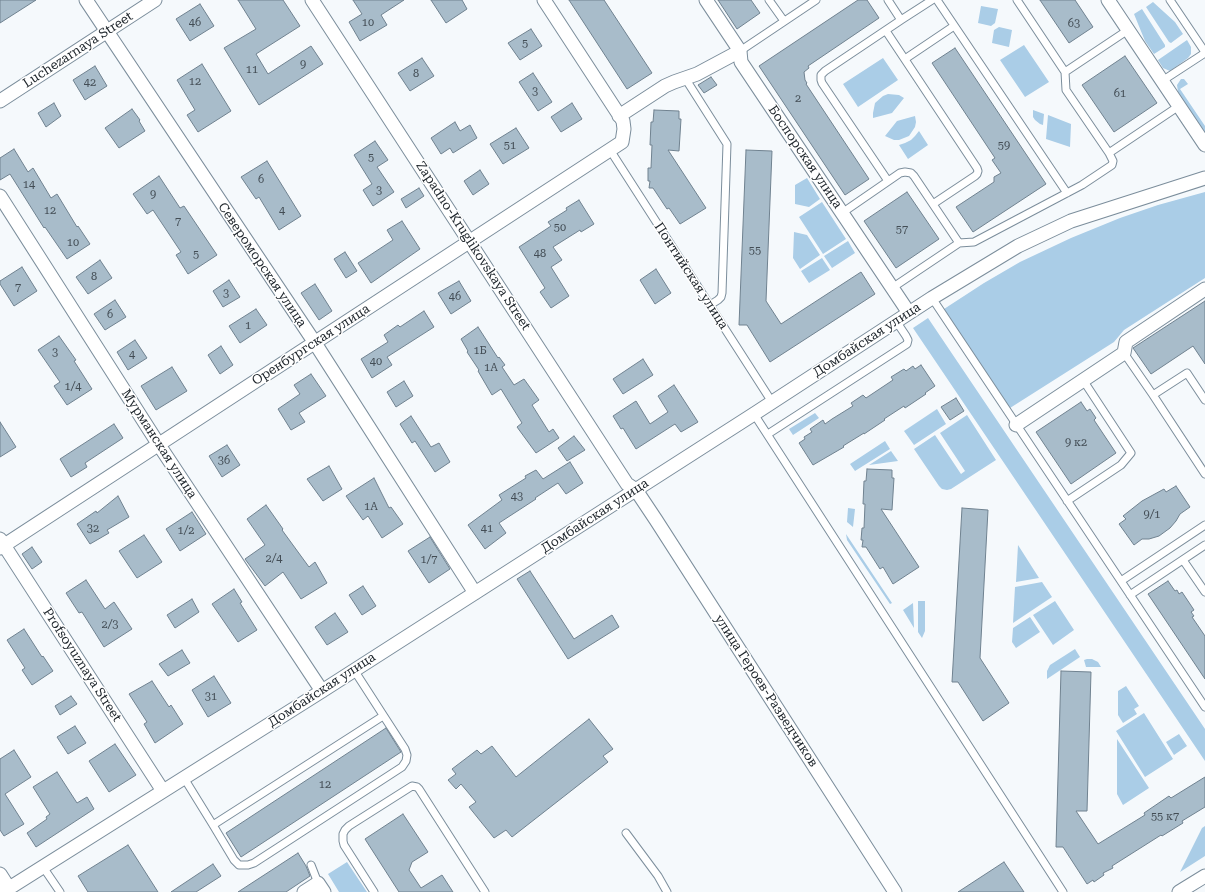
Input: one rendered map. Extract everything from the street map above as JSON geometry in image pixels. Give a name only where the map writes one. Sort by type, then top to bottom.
[{"type":"street","name":"Североморская улица","points":[[86,0],[315,343],[475,593]]},
{"type":"street","name":"Luchezarnaya Street","points":[[0,101],[155,0]]},
{"type":"street","name":"Zapadno-Kruglikovskaya Street","points":[[312,0],[628,484],[636,490]]},
{"type":"street","points":[[544,0],[619,116],[665,86],[697,74],[740,51]]},
{"type":"street","name":"Боспорская улица","points":[[706,0],[740,51],[741,62],[909,313]]},
{"type":"street","points":[[1108,0],[1205,145]]},
{"type":"street","name":"Оренбургская улица","points":[[1,544],[159,445],[622,142],[624,136],[624,125],[619,116]]},
{"type":"street","name":"Домбайская улица","points":[[6,890],[322,691],[932,298],[1018,246],[1071,221],[1205,178]]},
{"type":"street","name":"Мурманская улица","points":[[0,196],[159,445],[322,691]]},
{"type":"street","points":[[1016,425],[1124,353],[1126,342],[1205,289]]},
{"type":"street","name":"улица Героев-Разведчиков","points":[[636,490],[660,525],[895,892]]},
{"type":"street","name":"Profsoyuznaya Street","points":[[1,544],[163,791]]},
{"type":"street","points":[[0,874],[6,890]]},
{"type":"street","points":[[1179,892],[1205,876]]},
{"type":"street","points":[[304,892],[321,887]]},
{"type":"lane","points":[[769,0],[784,22]]},
{"type":"lane","points":[[740,51],[816,0]]},
{"type":"lane","points":[[888,0],[902,20]]},
{"type":"lane","points":[[888,181],[821,80],[821,75],[932,0]]},
{"type":"lane","points":[[937,0],[1067,193]]},
{"type":"lane","points":[[892,288],[959,243],[974,242],[1082,185],[1112,165],[1113,161],[1109,153],[1066,90],[1065,72],[1017,0]]},
{"type":"lane","points":[[1162,82],[1205,52],[1170,0]]},
{"type":"lane","points":[[904,59],[954,26]]},
{"type":"lane","points":[[1065,72],[1128,30]]},
{"type":"lane","points":[[886,31],[978,170],[975,176],[932,204]]},
{"type":"lane","points":[[685,78],[727,144],[722,293],[718,300],[710,305]]},
{"type":"lane","points":[[1109,153],[1179,106]]},
{"type":"lane","name":"Понтийская улица","points":[[610,150],[772,402]]},
{"type":"lane","points":[[842,213],[900,173],[911,173],[959,243]]},
{"type":"lane","points":[[932,298],[1205,706]]},
{"type":"lane","points":[[768,434],[907,344],[908,340],[896,321]]},
{"type":"lane","points":[[1124,353],[1205,474]]},
{"type":"lane","points":[[1153,395],[1188,373],[1205,400]]},
{"type":"lane","points":[[1067,501],[1121,464],[1131,453],[1083,380]]},
{"type":"lane","points":[[754,414],[1063,892]]},
{"type":"lane","points":[[1120,581],[1205,525]]},
{"type":"lane","points":[[1130,595],[1205,545]]},
{"type":"lane","points":[[1184,560],[1205,592]]},
{"type":"lane","points":[[184,778],[234,860],[239,865],[254,863],[402,767],[406,761],[406,749],[354,670]]},
{"type":"lane","points":[[213,825],[383,716]]},
{"type":"lane","points":[[374,892],[344,845],[343,834],[349,826],[412,786],[419,789],[485,892]]},
{"type":"lane","points":[[626,833],[658,876],[667,892]]},
{"type":"lane","points":[[311,865],[321,887]]},
{"type":"lane","points":[[43,867],[60,892]]},
{"type":"shaded area","points":[[1153,2],[1175,22],[1183,34],[1171,43],[1146,7]]},
{"type":"shaded area","points":[[981,6],[998,9],[995,23],[991,26],[978,23]]},
{"type":"shaded area","points":[[1142,9],[1165,45],[1165,47],[1154,54],[1145,41],[1134,14]]},
{"type":"shaded area","points":[[999,27],[1012,30],[1009,47],[992,43],[994,30]]},
{"type":"shaded area","points":[[1187,40],[1191,47],[1191,54],[1188,58],[1170,71],[1163,68],[1158,60]]},
{"type":"shaded area","points":[[1024,45],[1049,82],[1025,97],[1000,60]]},
{"type":"shaded area","points":[[883,58],[898,80],[858,107],[843,84]]},
{"type":"shaded area","points":[[1181,79],[1184,79],[1188,84],[1180,89],[1205,126],[1205,133],[1178,92],[1177,85]]},
{"type":"shaded area","points":[[888,94],[899,95],[904,98],[892,113],[873,118],[875,103],[883,96]]},
{"type":"shaded area","points":[[1033,110],[1044,114],[1043,125],[1033,117]]},
{"type":"shaded area","points":[[1048,115],[1071,124],[1070,147],[1046,139]]},
{"type":"shaded area","points":[[915,116],[915,127],[909,136],[899,140],[894,140],[885,136],[897,121]]},
{"type":"shaded area","points":[[919,131],[928,145],[908,159],[899,145],[911,140]]},
{"type":"shaded area","points":[[807,178],[820,199],[809,207],[795,204],[795,185]]},
{"type":"shaded area","points":[[1205,192],[1205,278],[1124,330],[1114,342],[1010,408],[960,337],[961,335],[944,309],[1020,262],[1071,238],[1120,218],[1158,205]]},
{"type":"shaded area","points":[[822,202],[846,239],[823,254],[799,217]]},
{"type":"shaded area","points":[[794,232],[807,235],[820,255],[800,269],[793,258]]},
{"type":"shaded area","points":[[848,241],[855,253],[832,268],[824,256]]},
{"type":"shaded area","points":[[822,258],[830,270],[809,283],[801,271]]},
{"type":"shaded area","points":[[928,318],[1205,729],[1205,761],[913,328]]},
{"type":"shaded area","points":[[937,409],[946,424],[914,445],[904,431]]},
{"type":"shaded area","points":[[815,413],[819,418],[793,435],[789,429]]},
{"type":"shaded area","points":[[967,415],[996,460],[951,489],[942,489],[914,449],[935,435],[961,474],[965,471],[940,433]]},
{"type":"shaded area","points":[[885,441],[890,449],[855,471],[850,464]]},
{"type":"shaded area","points":[[891,451],[898,461],[869,465]]},
{"type":"shaded area","points":[[848,508],[855,509],[853,527],[847,522]]},
{"type":"shaded area","points":[[846,534],[892,603],[890,604],[847,540]]},
{"type":"shaded area","points":[[1018,545],[1039,578],[1016,582]]},
{"type":"shaded area","points":[[1042,582],[1052,597],[1013,623],[1015,587]]},
{"type":"shaded area","points":[[918,601],[925,601],[925,631],[922,638],[918,632]]},
{"type":"shaded area","points":[[1055,601],[1074,630],[1053,645],[1033,615]]},
{"type":"shaded area","points":[[913,603],[914,628],[903,610]]},
{"type":"shaded area","points":[[1030,617],[1040,632],[1016,648],[1012,642],[1013,628]]},
{"type":"shaded area","points":[[1075,649],[1080,657],[1047,679],[1047,671],[1050,665]]},
{"type":"shaded area","points":[[1092,659],[1098,662],[1101,667],[1086,667],[1084,660]]},
{"type":"shaded area","points":[[1126,686],[1139,706],[1134,709],[1137,714],[1123,723],[1118,715],[1118,691]]},
{"type":"shaded area","points":[[1144,713],[1173,759],[1145,777],[1116,731]]},
{"type":"shaded area","points":[[1179,734],[1187,746],[1174,755],[1166,742]]},
{"type":"shaded area","points":[[1117,739],[1149,788],[1123,805],[1117,794]]},
{"type":"shaded area","points":[[1205,826],[1205,856],[1180,872],[1202,828]]},
{"type":"shaded area","points":[[347,862],[367,892],[339,892],[328,874]]},
{"type":"building","points":[[0,0],[36,0],[0,23]]},
{"type":"building","points":[[238,0],[283,0],[300,26],[256,54],[268,74],[311,46],[323,64],[259,105],[224,48],[256,29]]},
{"type":"building","points":[[353,0],[404,0],[381,15],[387,25],[360,41],[349,22],[362,14]]},
{"type":"building","points":[[431,0],[462,0],[467,9],[446,23]]},
{"type":"building","points":[[569,0],[604,0],[652,73],[627,89]]},
{"type":"building","points":[[718,0],[751,0],[760,13],[737,29]]},
{"type":"building","points":[[858,0],[867,0],[879,18],[808,66],[809,68],[804,72],[806,84],[869,179],[845,195],[759,66]]},
{"type":"building","points":[[1040,0],[1075,0],[1093,27],[1069,43]]},
{"type":"building","points":[[200,4],[214,26],[190,41],[176,19]]},
{"type":"building","points":[[531,29],[542,46],[520,60],[508,43]]},
{"type":"building","points":[[955,48],[1046,184],[973,232],[956,207],[994,182],[994,177],[1001,173],[992,160],[995,158],[932,63]]},
{"type":"building","points":[[1125,56],[1157,103],[1114,132],[1082,85]]},
{"type":"building","points":[[422,58],[434,76],[410,91],[398,73]]},
{"type":"building","points":[[202,64],[231,111],[198,132],[187,115],[195,110],[177,80]]},
{"type":"building","points":[[95,66],[107,86],[85,100],[73,80]]},
{"type":"building","points":[[533,73],[552,102],[538,111],[519,82]]},
{"type":"building","points":[[711,77],[717,85],[704,93],[698,85]]},
{"type":"building","points":[[54,103],[61,116],[46,127],[38,113]]},
{"type":"building","points":[[572,103],[582,119],[561,132],[551,117]]},
{"type":"building","points":[[132,109],[140,120],[139,121],[145,131],[119,148],[105,128]]},
{"type":"building","points":[[654,110],[679,111],[679,119],[681,119],[679,151],[668,150],[706,208],[680,224],[669,208],[667,209],[653,188],[649,188],[650,181],[648,181],[648,168],[651,168],[651,122],[653,122]]},
{"type":"building","points":[[455,122],[460,131],[470,125],[477,138],[453,153],[450,148],[441,154],[431,138]]},
{"type":"building","points":[[516,128],[529,148],[503,164],[490,144]]},
{"type":"building","points":[[375,141],[388,160],[377,167],[394,192],[373,206],[363,190],[372,184],[354,155]]},
{"type":"building","points":[[14,149],[28,172],[33,168],[51,198],[57,194],[77,227],[78,226],[90,244],[67,259],[45,227],[44,228],[10,174],[0,180],[0,158]]},
{"type":"building","points":[[746,150],[772,151],[766,301],[781,324],[861,272],[875,294],[770,362],[747,325],[739,325]]},
{"type":"building","points":[[267,161],[301,216],[279,230],[259,197],[256,199],[241,177]]},
{"type":"building","points":[[480,170],[489,184],[473,195],[464,181]]},
{"type":"building","points":[[159,176],[180,208],[184,206],[217,255],[188,274],[176,255],[181,252],[153,210],[147,214],[133,194]]},
{"type":"building","points":[[419,188],[424,196],[406,208],[401,199]]},
{"type":"building","points":[[907,192],[939,239],[896,268],[864,221]]},
{"type":"building","points":[[579,200],[594,224],[581,232],[580,230],[553,247],[562,260],[551,267],[569,296],[551,308],[540,292],[545,288],[519,247],[551,226],[548,222],[567,210],[566,208]]},
{"type":"building","points":[[402,221],[420,249],[371,283],[358,263],[393,240],[387,230]]},
{"type":"building","points":[[345,252],[357,271],[346,278],[334,259]]},
{"type":"building","points":[[100,260],[112,278],[88,294],[76,277]]},
{"type":"building","points":[[22,267],[37,291],[14,306],[0,284],[0,281]]},
{"type":"building","points":[[656,269],[671,293],[655,304],[640,280]]},
{"type":"building","points":[[229,280],[240,297],[223,307],[213,291]]},
{"type":"building","points":[[459,281],[471,301],[451,314],[438,293]]},
{"type":"building","points":[[315,284],[332,311],[319,320],[301,293]]},
{"type":"building","points":[[115,300],[126,317],[105,330],[94,314]]},
{"type":"building","points":[[1205,301],[1205,364],[1193,346],[1151,374],[1133,348]]},
{"type":"building","points":[[256,309],[267,325],[240,343],[229,326]]},
{"type":"building","points":[[424,311],[434,327],[387,357],[392,365],[372,378],[361,359],[388,342],[384,335],[398,325],[400,327]]},
{"type":"building","points":[[478,327],[498,358],[499,357],[505,365],[502,367],[514,385],[524,379],[539,400],[532,405],[549,432],[553,429],[559,438],[536,453],[517,427],[522,423],[501,389],[492,395],[461,339]]},
{"type":"building","points":[[59,336],[76,360],[74,361],[92,389],[67,405],[54,386],[60,382],[38,350]]},
{"type":"building","points":[[135,340],[147,358],[128,370],[117,352]]},
{"type":"building","points":[[221,346],[233,365],[220,374],[208,355]]},
{"type":"building","points":[[643,359],[653,375],[623,394],[613,379]]},
{"type":"building","points":[[921,365],[935,386],[905,408],[904,406],[864,434],[843,446],[844,447],[813,465],[799,443],[805,439],[804,437],[812,432],[810,429],[823,420],[825,424],[853,406],[851,403],[863,395],[866,398],[893,380],[891,377],[904,369],[906,371],[913,366],[915,369]]},
{"type":"building","points":[[172,367],[187,391],[156,410],[141,386]]},
{"type":"building","points":[[311,374],[326,396],[299,413],[305,422],[291,430],[278,409],[300,394],[294,385]]},
{"type":"building","points":[[404,381],[413,396],[396,407],[387,392]]},
{"type":"building","points":[[674,385],[698,422],[681,432],[675,424],[636,449],[623,428],[621,429],[613,416],[636,401],[650,424],[668,412],[658,396]]},
{"type":"building","points":[[956,398],[964,411],[950,420],[941,407]]},
{"type":"building","points":[[1081,402],[1087,411],[1090,409],[1096,418],[1094,420],[1116,453],[1071,484],[1036,432]]},
{"type":"building","points":[[411,416],[431,447],[439,443],[450,462],[435,472],[415,441],[412,443],[400,424]]},
{"type":"building","points":[[0,422],[16,447],[0,457]]},
{"type":"building","points":[[114,424],[123,438],[85,463],[87,467],[71,477],[60,459]]},
{"type":"building","points":[[574,436],[585,450],[567,461],[558,448]]},
{"type":"building","points":[[227,445],[240,465],[222,477],[209,456]]},
{"type":"building","points":[[570,462],[583,483],[566,494],[558,483],[535,498],[536,499],[499,523],[506,533],[485,549],[468,525],[502,500],[499,495],[526,478],[525,476],[536,470],[543,479]]},
{"type":"building","points":[[329,466],[342,489],[323,501],[307,479]]},
{"type":"building","points":[[867,469],[892,470],[892,478],[894,478],[892,510],[881,509],[919,567],[893,584],[883,567],[880,569],[866,547],[862,547],[863,540],[861,540],[862,528],[864,528],[865,504],[863,504],[864,481],[866,481]]},
{"type":"building","points":[[374,478],[389,508],[391,507],[403,524],[382,538],[368,516],[363,520],[346,496]]},
{"type":"building","points":[[1176,486],[1190,507],[1180,514],[1170,528],[1159,536],[1149,539],[1142,539],[1134,545],[1119,524],[1126,519],[1123,516],[1142,501],[1164,489],[1166,492]]},
{"type":"building","points":[[118,496],[129,517],[107,530],[109,533],[90,544],[77,524],[96,511],[97,513]]},
{"type":"building","points":[[266,505],[309,567],[315,562],[327,583],[301,599],[283,572],[265,586],[245,559],[265,545],[247,519]]},
{"type":"building","points":[[962,508],[988,510],[980,658],[1009,703],[983,721],[958,682],[952,682]]},
{"type":"building","points":[[192,512],[206,534],[180,551],[166,529]]},
{"type":"building","points":[[144,535],[162,562],[137,578],[119,551]]},
{"type":"building","points":[[430,537],[450,569],[429,583],[408,551]]},
{"type":"building","points":[[32,547],[42,562],[32,569],[22,554]]},
{"type":"building","points":[[530,571],[574,639],[612,615],[619,627],[568,659],[517,579]]},
{"type":"building","points":[[86,580],[105,609],[114,602],[132,629],[104,647],[82,612],[79,613],[66,593]]},
{"type":"building","points":[[1168,581],[1175,591],[1177,590],[1179,594],[1182,592],[1194,610],[1191,612],[1194,616],[1192,617],[1205,636],[1205,679],[1148,594]]},
{"type":"building","points":[[363,586],[376,606],[362,615],[349,595]]},
{"type":"building","points":[[234,589],[242,602],[240,603],[257,630],[238,642],[212,604]]},
{"type":"building","points":[[192,599],[199,612],[175,628],[167,615]]},
{"type":"building","points":[[335,613],[348,632],[327,645],[315,627]]},
{"type":"building","points":[[24,629],[53,671],[32,685],[22,670],[25,668],[7,640]]},
{"type":"building","points":[[182,650],[190,663],[168,676],[159,664]]},
{"type":"building","points":[[1061,671],[1091,672],[1087,811],[1076,811],[1098,844],[1145,815],[1144,813],[1169,796],[1171,798],[1205,777],[1205,807],[1182,821],[1183,823],[1112,866],[1113,868],[1103,873],[1104,875],[1094,882],[1093,880],[1087,884],[1063,847],[1056,847]]},
{"type":"building","points":[[214,676],[231,703],[208,717],[192,690]]},
{"type":"building","points":[[152,681],[169,707],[171,705],[183,724],[155,743],[144,724],[147,722],[129,694]]},
{"type":"building","points":[[71,696],[77,704],[60,715],[55,706]]},
{"type":"building","points":[[589,719],[613,749],[603,756],[608,762],[512,837],[506,830],[494,838],[469,807],[476,802],[461,784],[456,789],[448,780],[456,774],[452,769],[477,750],[481,754],[492,746],[516,777]]},
{"type":"building","points":[[75,726],[86,743],[68,754],[57,737]]},
{"type":"building","points":[[386,728],[401,752],[241,857],[226,833]]},
{"type":"building","points":[[115,744],[136,775],[109,792],[89,761]]},
{"type":"building","points":[[14,750],[31,777],[5,794],[24,824],[4,836],[0,830],[0,759]]},
{"type":"building","points":[[57,772],[77,803],[87,797],[94,809],[36,847],[27,833],[47,819],[46,817],[50,814],[33,787]]},
{"type":"building","points":[[403,814],[428,852],[412,862],[409,870],[421,888],[442,875],[453,892],[399,892],[365,839]]},
{"type":"building","points":[[128,845],[158,892],[88,892],[78,876]]},
{"type":"building","points":[[298,853],[310,876],[286,892],[238,892]]},
{"type":"building","points":[[1004,862],[1024,892],[958,892]]},
{"type":"building","points":[[213,864],[221,876],[196,892],[171,892]]}]
